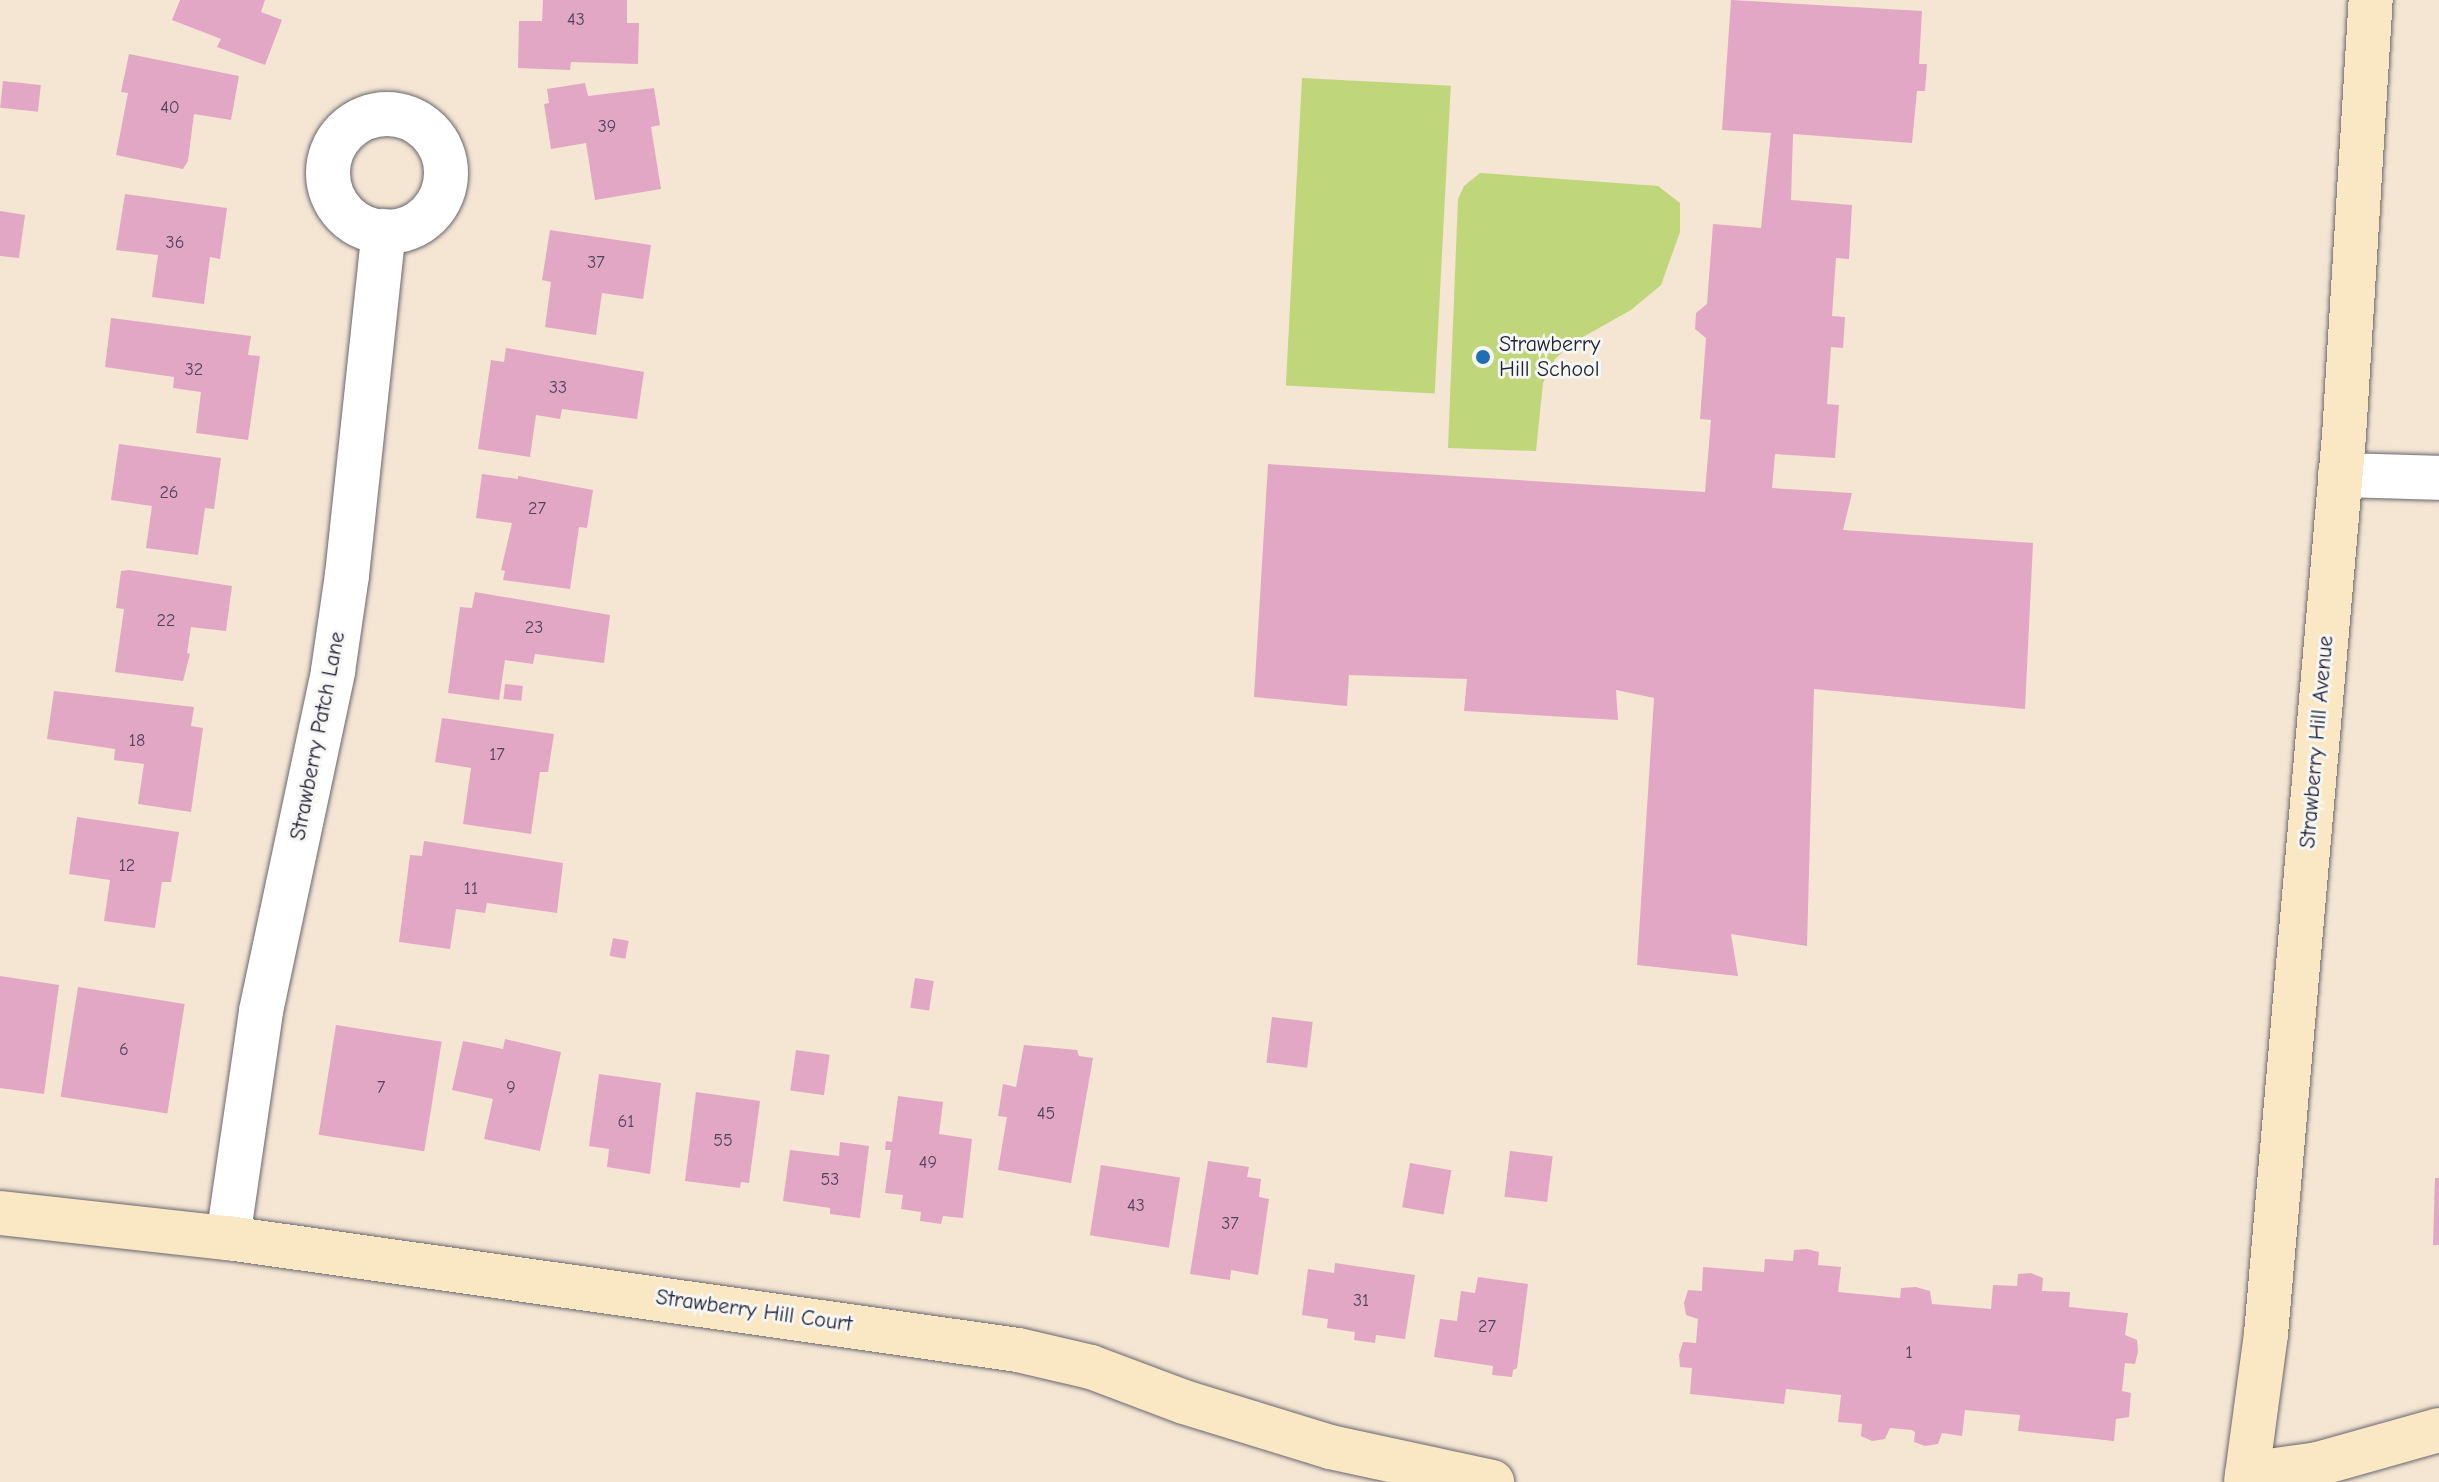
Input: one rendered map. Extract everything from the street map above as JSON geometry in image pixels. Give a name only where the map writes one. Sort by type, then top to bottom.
[{"type":"street","name":"Strawberry Hill Avenue","points":[[2247,1478],[2266,1334],[2340,475],[2371,0]]},
{"type":"street","name":"Strawberry Patch Lane","points":[[228,1238],[261,1011],[333,671],[384,231]]},
{"type":"street","points":[[2340,475],[2439,478]]},
{"type":"street","name":"Strawberry Hill Court","points":[[0,1213],[228,1238],[1018,1350],[1091,1367],[1184,1402],[1330,1447],[1492,1482]]},
{"type":"street","points":[[2247,1478],[2318,1464],[2439,1430]]},
{"type":"green space","points":[[1302,78],[1451,86],[1435,393],[1286,386]]},
{"type":"green space","points":[[1480,173],[1658,186],[1680,203],[1680,232],[1661,285],[1631,310],[1574,342],[1555,359],[1543,383],[1536,451],[1448,448],[1458,199],[1464,186]]},
{"type":"building","points":[[180,0],[265,0],[261,12],[282,20],[265,65],[217,47],[221,39],[172,20]]},
{"type":"building","points":[[543,0],[627,0],[627,23],[639,23],[638,64],[571,62],[570,70],[518,68],[519,21],[542,21]]},
{"type":"building","points":[[1731,0],[1922,11],[1919,64],[1927,64],[1925,91],[1917,91],[1912,143],[1793,134],[1791,200],[1852,205],[1849,259],[1836,258],[1832,316],[1845,317],[1843,348],[1831,347],[1827,404],[1839,405],[1835,458],[1775,454],[1772,488],[1852,493],[1843,530],[2033,543],[2025,709],[1814,689],[1807,946],[1731,934],[1738,976],[1637,965],[1654,698],[1616,690],[1618,720],[1464,711],[1467,679],[1349,675],[1347,706],[1254,697],[1268,464],[1705,492],[1711,420],[1700,419],[1706,338],[1695,329],[1696,313],[1707,304],[1713,224],[1761,228],[1771,133],[1722,130]]},
{"type":"building","points":[[129,54],[239,76],[231,120],[194,114],[188,161],[183,169],[116,155],[128,93],[121,92]]},
{"type":"building","points":[[3,81],[41,85],[38,112],[0,108]]},
{"type":"building","points":[[585,83],[588,96],[654,88],[660,125],[651,127],[661,189],[595,200],[586,143],[551,149],[544,104],[549,103],[547,89]]},
{"type":"building","points":[[125,194],[227,208],[220,259],[210,257],[204,304],[152,297],[158,255],[116,250]]},
{"type":"building","points":[[0,211],[25,215],[19,258],[0,256]]},
{"type":"building","points":[[550,230],[651,245],[643,299],[602,293],[596,335],[545,327],[551,282],[542,280]]},
{"type":"building","points":[[111,318],[251,336],[248,355],[260,356],[248,440],[196,433],[201,392],[173,388],[174,377],[105,367]]},
{"type":"building","points":[[506,348],[644,372],[637,419],[562,409],[560,419],[536,415],[530,457],[478,449],[491,360],[504,362]]},
{"type":"building","points":[[119,444],[221,458],[214,509],[205,508],[198,555],[146,548],[152,506],[111,500]]},
{"type":"building","points":[[482,474],[518,479],[518,476],[593,490],[587,528],[579,527],[570,589],[503,580],[505,571],[501,570],[512,523],[476,518]]},
{"type":"building","points":[[121,571],[232,586],[226,631],[191,627],[187,653],[190,654],[183,681],[115,672],[124,609],[116,608]]},
{"type":"building","points":[[475,592],[610,615],[604,663],[535,654],[533,664],[505,660],[499,700],[448,693],[460,607],[472,608]]},
{"type":"building","points":[[505,684],[523,686],[521,701],[503,699]]},
{"type":"building","points":[[54,691],[194,707],[191,726],[203,728],[191,812],[138,804],[144,764],[114,760],[115,749],[47,739]]},
{"type":"building","points":[[442,718],[554,734],[548,772],[540,772],[531,834],[463,824],[471,768],[435,762]]},
{"type":"building","points":[[77,817],[179,832],[171,882],[162,882],[155,928],[104,921],[110,880],[69,874]]},
{"type":"building","points":[[424,841],[563,863],[557,913],[487,903],[485,913],[456,909],[450,949],[399,942],[410,855],[422,856]]},
{"type":"building","points":[[613,938],[629,941],[625,959],[610,956]]},
{"type":"building","points":[[0,976],[59,985],[44,1094],[0,1088]]},
{"type":"building","points":[[915,978],[934,981],[929,1011],[910,1008]]},
{"type":"building","points":[[78,987],[185,1004],[167,1114],[61,1097]]},
{"type":"building","points":[[1272,1017],[1313,1022],[1307,1068],[1266,1063]]},
{"type":"building","points":[[336,1025],[442,1042],[424,1151],[319,1135]]},
{"type":"building","points":[[505,1039],[561,1052],[540,1151],[484,1139],[493,1099],[452,1090],[463,1041],[503,1049]]},
{"type":"building","points":[[1024,1045],[1077,1050],[1079,1056],[1093,1058],[1071,1183],[998,1170],[1007,1117],[998,1116],[1003,1084],[1016,1087]]},
{"type":"building","points":[[796,1050],[830,1055],[824,1095],[790,1091]]},
{"type":"building","points":[[599,1074],[661,1083],[650,1174],[607,1167],[609,1149],[589,1146]]},
{"type":"building","points":[[696,1092],[760,1101],[749,1183],[741,1182],[740,1188],[685,1181]]},
{"type":"building","points":[[898,1096],[943,1102],[939,1134],[972,1139],[963,1218],[943,1216],[941,1224],[920,1221],[921,1212],[901,1209],[903,1195],[885,1193],[891,1150],[885,1150],[886,1141],[892,1142]]},
{"type":"building","points":[[840,1142],[869,1146],[860,1218],[830,1214],[830,1208],[783,1201],[790,1150],[839,1156]]},
{"type":"building","points":[[1510,1151],[1553,1156],[1547,1202],[1504,1197]]},
{"type":"building","points":[[1208,1161],[1249,1167],[1247,1177],[1261,1179],[1259,1197],[1269,1199],[1258,1275],[1231,1270],[1230,1280],[1190,1274]]},
{"type":"building","points":[[1410,1163],[1451,1170],[1444,1215],[1402,1207]]},
{"type":"building","points":[[1101,1165],[1180,1178],[1169,1248],[1090,1235]]},
{"type":"building","points":[[2435,1178],[2439,1178],[2439,1245],[2433,1245]]},
{"type":"building","points":[[1794,1250],[1819,1252],[1818,1265],[1841,1267],[1838,1292],[1900,1298],[1901,1288],[1916,1287],[1930,1291],[1932,1304],[1991,1309],[1993,1285],[2017,1286],[2018,1274],[2031,1273],[2043,1278],[2042,1291],[2070,1292],[2069,1307],[2128,1313],[2125,1335],[2137,1340],[2138,1352],[2135,1364],[2125,1363],[2122,1391],[2131,1393],[2129,1417],[2116,1419],[2114,1441],[2018,1431],[2020,1415],[1965,1410],[1962,1436],[1942,1433],[1938,1444],[1925,1446],[1914,1442],[1915,1432],[1912,1430],[1890,1428],[1885,1439],[1872,1441],[1861,1436],[1862,1424],[1838,1422],[1841,1395],[1786,1389],[1784,1404],[1690,1394],[1692,1368],[1680,1367],[1679,1355],[1683,1342],[1696,1343],[1698,1319],[1686,1315],[1684,1303],[1688,1290],[1702,1291],[1703,1267],[1764,1272],[1765,1259],[1793,1261]]},
{"type":"building","points":[[1335,1263],[1415,1275],[1405,1339],[1376,1335],[1375,1343],[1354,1340],[1355,1332],[1327,1328],[1328,1319],[1302,1315],[1308,1269],[1334,1273]]},
{"type":"building","points":[[1478,1277],[1528,1284],[1517,1368],[1513,1370],[1512,1377],[1492,1375],[1493,1366],[1434,1357],[1440,1319],[1457,1321],[1461,1291],[1475,1293]]},
{"type":"place","name":"Strawberry Hill School","points":[[1483,357]]}]
